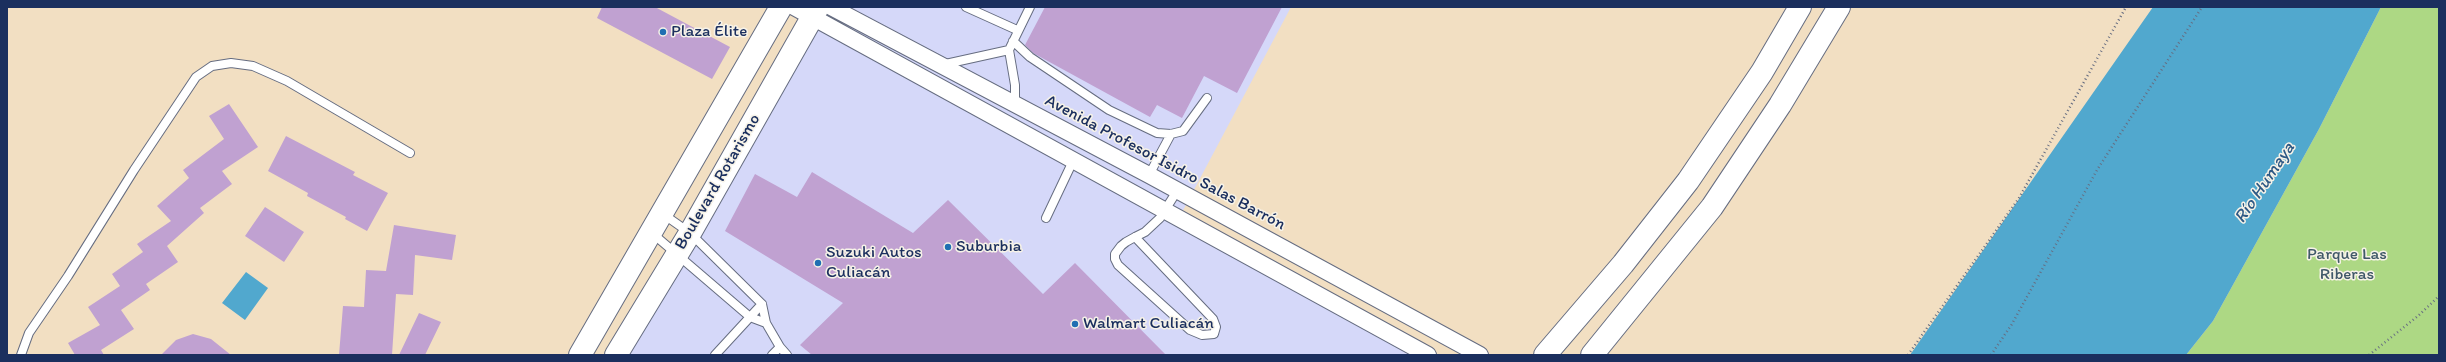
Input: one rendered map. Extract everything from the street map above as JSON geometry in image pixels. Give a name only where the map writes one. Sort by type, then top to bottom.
[{"type":"street","name":"Boulevard Rotarismo","points":[[580,355],[652,233],[781,7]]},
{"type":"street","name":"Avenida Profesor Isidro Salas Barrón","points":[[831,7],[1149,175],[1480,355]]},
{"type":"street","points":[[1544,355],[1623,264],[1688,181],[1762,72],[1800,7]]},
{"type":"street","points":[[1592,355],[1712,207],[1776,111],[1839,7]]},
{"type":"street","name":"Boulevard Rotarismo","points":[[616,355],[676,253],[690,233],[807,10]]},
{"type":"street","points":[[807,10],[1073,161],[1428,355]]},
{"type":"lane","points":[[966,7],[1017,30]]},
{"type":"lane","points":[[1015,104],[1015,85],[1009,50],[1017,30],[1030,7]]},
{"type":"lane","points":[[1013,41],[1030,57],[1109,110],[1148,130],[1171,134],[1183,131],[1207,98]]},
{"type":"lane","points":[[939,65],[963,58],[1009,50]]},
{"type":"lane","points":[[21,355],[29,333],[68,276],[143,157],[196,77],[212,66],[231,63],[253,66],[267,72],[287,81],[410,153]]},
{"type":"lane","points":[[1149,175],[1171,134]]},
{"type":"lane","points":[[1046,218],[1073,161]]},
{"type":"lane","points":[[1135,237],[1213,319],[1216,327],[1214,334],[1208,336],[1190,330],[1118,265],[1115,259],[1118,250],[1135,237],[1151,227],[1178,191]]},
{"type":"lane","points":[[662,214],[690,233],[762,304],[766,323],[780,347],[787,355]]},
{"type":"lane","points":[[652,233],[750,317],[766,323]]},
{"type":"lane","points":[[715,355],[762,304]]},
{"type":"lane","points":[[772,355],[780,347]]},
{"type":"path","points":[[1908,355],[2019,198],[2126,7]]},
{"type":"path","points":[[1991,355],[2012,324],[2097,170],[2202,7]]},
{"type":"path","points":[[2369,355],[2418,316],[2439,296]]},
{"type":"shaded area","points":[[818,7],[1291,7],[1179,218],[1428,355],[605,355]]},
{"type":"green space","name":"Parque Las Riberas","points":[[2381,7],[2439,7],[2439,355],[2186,355],[2213,321],[2319,129]]},
{"type":"water","name":"Río Humaya","points":[[2153,7],[2381,7],[2319,129],[2213,321],[2186,355],[1910,355]]},
{"type":"water","points":[[246,272],[268,288],[245,320],[222,303]]},
{"type":"building","name":"Plaza Élite","points":[[602,7],[655,7],[730,47],[712,79],[597,18]]},
{"type":"building","points":[[1045,7],[1282,7],[1237,93],[1204,76],[1182,118],[1157,105],[1150,117],[1033,53],[1025,45]]},
{"type":"building","points":[[229,104],[258,147],[222,171],[232,184],[200,208],[204,213],[167,246],[178,262],[146,284],[150,290],[121,310],[134,329],[101,350],[104,355],[75,355],[68,343],[100,325],[88,307],[120,286],[112,274],[143,252],[137,244],[171,221],[157,206],[189,178],[183,170],[224,139],[209,116]]},
{"type":"building","points":[[286,136],[355,172],[353,175],[388,193],[367,231],[345,219],[346,217],[307,196],[308,193],[268,171]]},
{"type":"building","points":[[812,172],[913,233],[948,200],[1043,294],[1075,263],[1166,355],[812,355],[800,345],[843,303],[725,231],[755,174],[797,197]]},
{"type":"building","points":[[265,207],[304,232],[284,262],[245,236]]},
{"type":"building","points":[[394,225],[456,235],[452,260],[415,255],[413,295],[396,294],[392,355],[339,355],[343,306],[364,307],[366,270],[386,271]]},
{"type":"building","points":[[419,313],[441,322],[425,355],[399,355]]},
{"type":"building","points":[[193,334],[211,339],[231,355],[161,355],[176,340]]},
{"type":"place","name":"Plaza Élite","points":[[663,32]]},
{"type":"place","name":"Suburbia","points":[[948,247]]},
{"type":"place","name":"Suzuki Autos Culiacán","points":[[818,263]]},
{"type":"place","name":"Walmart Culiacán","points":[[1075,324]]}]
